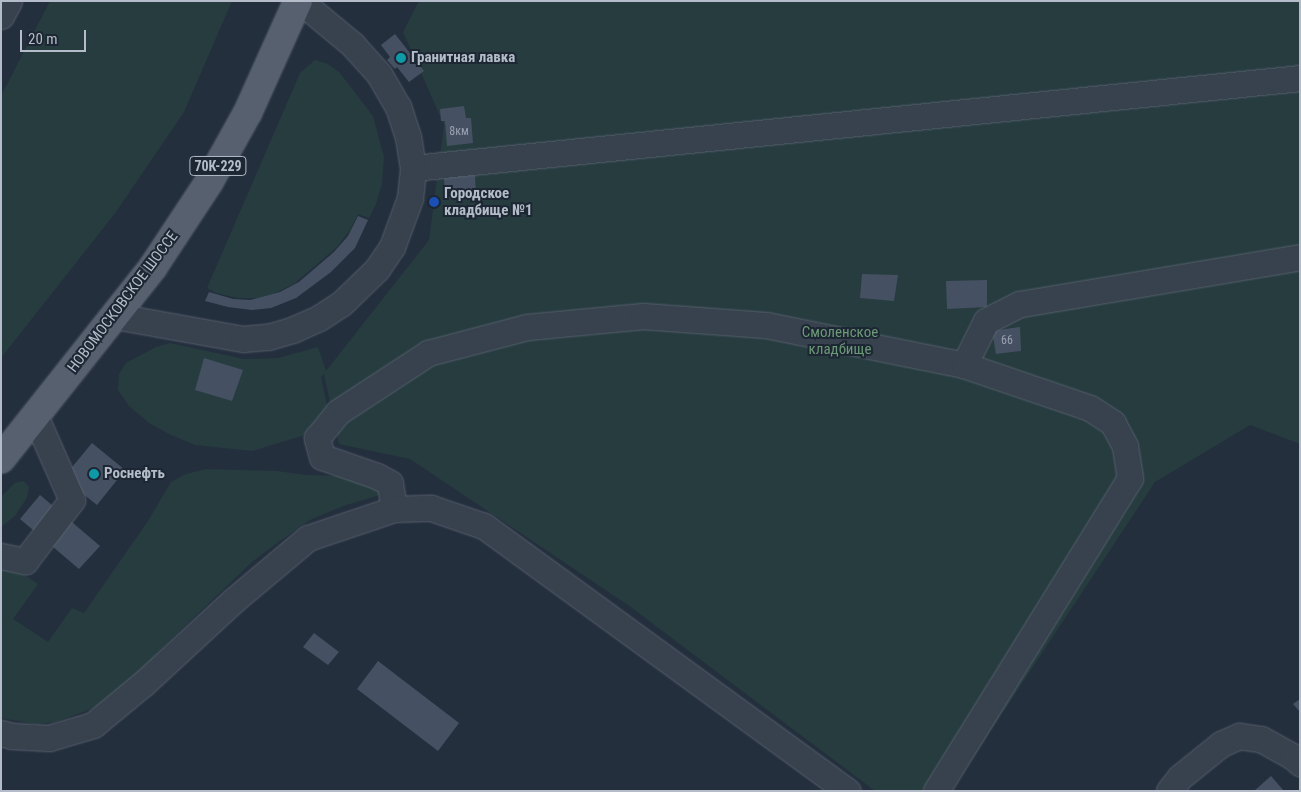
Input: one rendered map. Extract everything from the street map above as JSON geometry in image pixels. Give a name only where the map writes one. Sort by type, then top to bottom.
[{"type":"main road","name":"НОВОМОСКОВСКОЕ ШОССЕ","points":[[1,460],[153,267],[209,182],[248,112],[298,1]]},
{"type":"street","points":[[1,16],[9,1]]},
{"type":"street","points":[[115,316],[242,338],[268,337],[292,330],[319,318],[361,287],[377,269],[392,246],[410,198],[413,168],[408,137],[398,107],[379,74],[353,45],[298,1]]},
{"type":"street","points":[[413,168],[1300,78]]},
{"type":"street","points":[[964,365],[986,321],[1020,304],[1300,257]]},
{"type":"street","points":[[394,509],[390,483],[377,476],[322,457],[317,438],[338,412],[428,353],[527,327],[643,316],[766,325],[964,365],[1090,408],[1113,423],[1125,446],[1130,478],[936,791]]},
{"type":"street","points":[[1,556],[25,561],[72,500],[35,416]]},
{"type":"street","points":[[1,733],[12,736],[48,738],[93,725],[144,683],[234,600],[308,538],[394,509],[432,508],[484,526],[848,791]]},
{"type":"street","points":[[1169,791],[1180,778],[1221,744],[1239,736],[1261,740],[1292,756],[1300,763]]},
{"type":"green space","points":[[50,1],[232,1],[184,112],[116,212],[1,358],[1,96]]},
{"type":"green space","name":"Смоленское кладбище","points":[[419,1],[1300,1],[1300,444],[1250,425],[1155,482],[951,791],[875,791],[628,605],[410,459],[339,444],[324,374],[321,377],[329,415],[321,427],[305,435],[252,451],[195,445],[149,423],[129,406],[118,390],[119,374],[126,363],[156,347],[170,343],[244,359],[278,358],[318,347],[326,371],[429,240],[444,125],[403,32]]},
{"type":"green space","points":[[315,60],[328,64],[340,73],[373,116],[384,157],[382,184],[376,204],[369,218],[358,214],[350,230],[336,248],[294,284],[273,294],[258,298],[238,298],[216,293],[207,288],[300,73]]},
{"type":"green space","points":[[206,469],[277,471],[306,475],[345,476],[390,492],[343,506],[310,520],[280,541],[252,562],[159,651],[143,670],[99,706],[56,722],[35,724],[1,718],[1,563],[9,564],[38,584],[13,619],[48,642],[72,608],[84,613],[148,521],[171,482],[186,474]]},
{"type":"green space","points":[[23,481],[29,487],[27,498],[15,516],[1,527],[1,497],[15,483]]},
{"type":"building","name":"Гранитная лавка","points":[[395,34],[424,71],[409,82],[397,67],[395,69],[387,60],[390,57],[381,45]]},
{"type":"building","points":[[464,106],[466,118],[471,118],[473,143],[447,146],[445,121],[441,121],[440,109]]},
{"type":"building","points":[[475,175],[476,197],[445,199],[444,176]]},
{"type":"building","points":[[358,216],[368,220],[355,248],[331,272],[296,298],[271,308],[252,310],[228,307],[205,301],[209,292],[233,299],[250,300],[280,292],[299,282],[334,252],[348,236]]},
{"type":"building","points":[[862,274],[898,275],[894,301],[860,298]]},
{"type":"building","points":[[987,280],[987,307],[947,309],[946,281]]},
{"type":"building","points":[[1020,327],[1021,351],[996,354],[992,331]]},
{"type":"building","points":[[204,358],[243,370],[232,401],[195,390]]},
{"type":"building","name":"Роснефть","points":[[92,443],[125,470],[97,505],[63,478]]},
{"type":"building","points":[[40,495],[100,546],[79,569],[20,519]]},
{"type":"building","points":[[314,633],[339,652],[328,665],[303,647]]},
{"type":"building","points":[[378,661],[459,723],[438,751],[357,689]]},
{"type":"building","points":[[1300,699],[1300,712],[1293,704]]},
{"type":"building","points":[[1271,776],[1284,791],[1254,791]]},
{"type":"place","name":"Гранитная лавка","points":[[401,58]]},
{"type":"place","name":"Городское кладбище №1","points":[[434,202]]},
{"type":"place","name":"Роснефть","points":[[94,474]]}]
